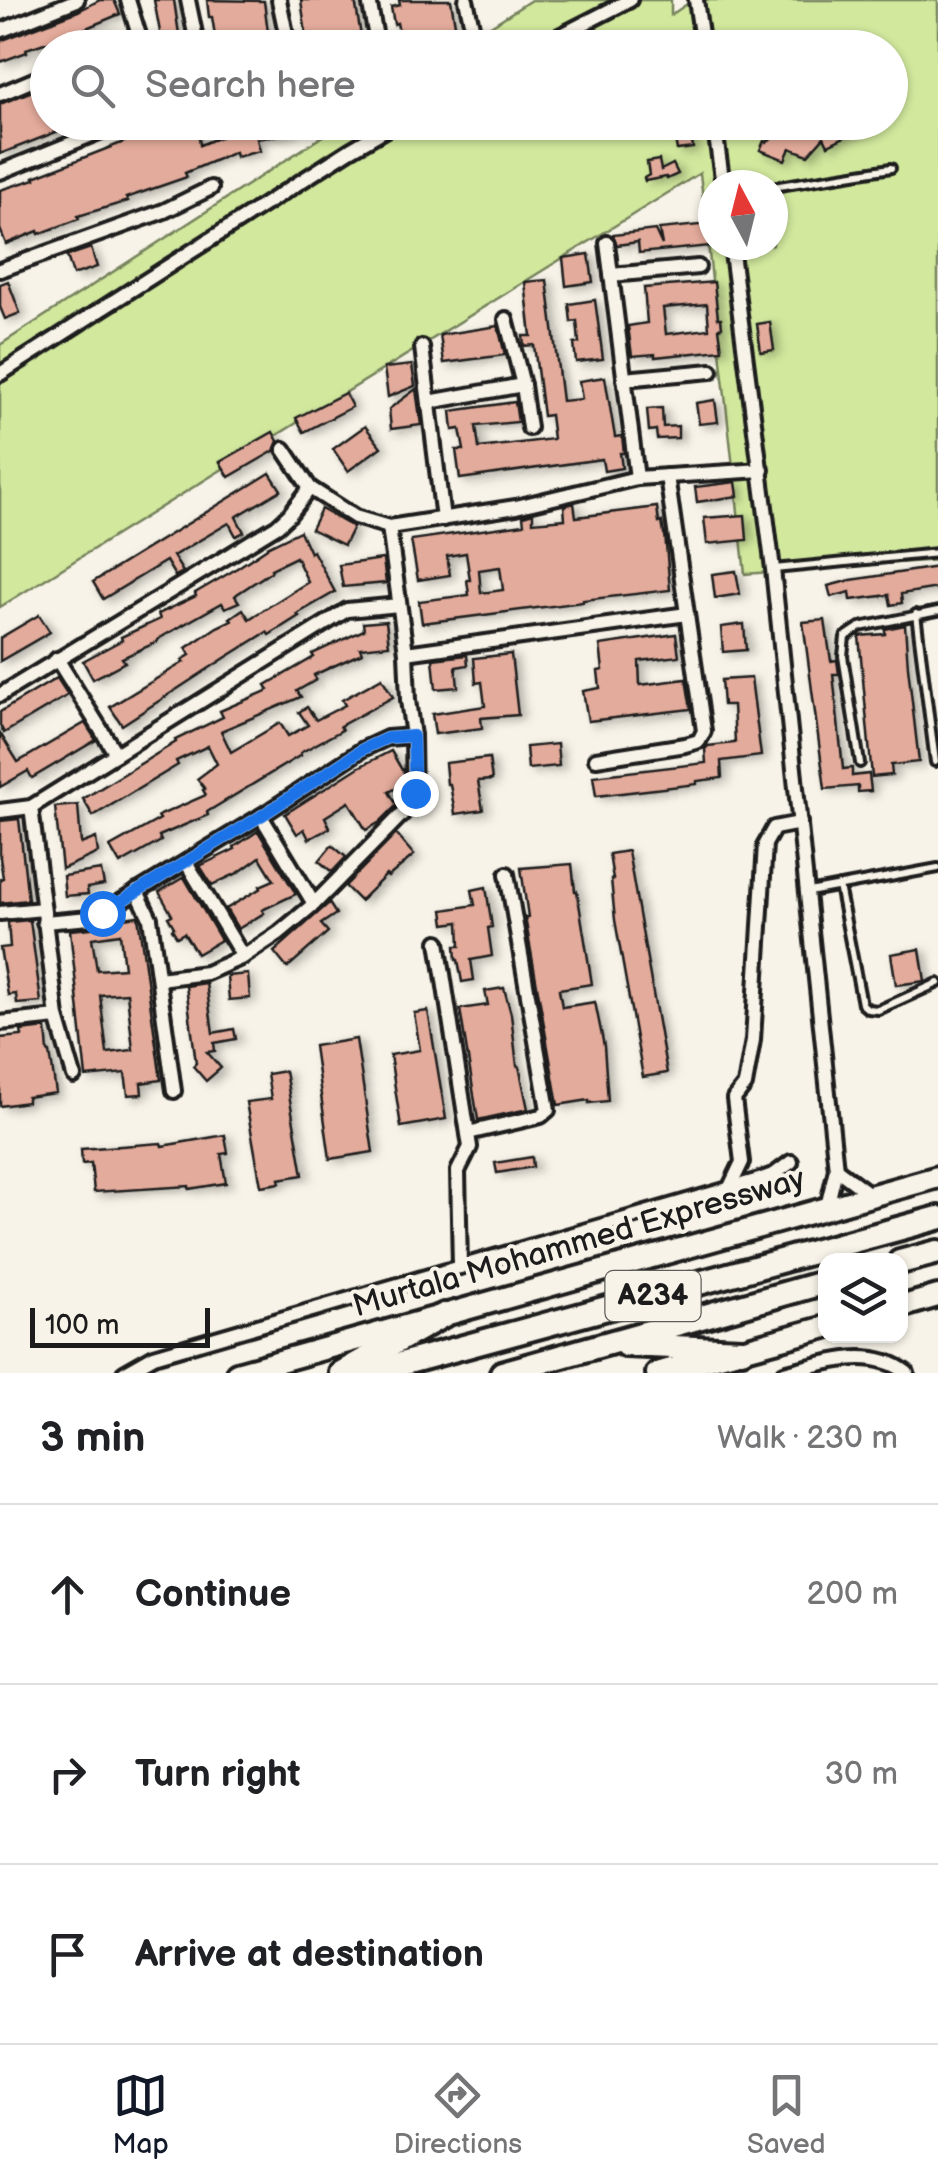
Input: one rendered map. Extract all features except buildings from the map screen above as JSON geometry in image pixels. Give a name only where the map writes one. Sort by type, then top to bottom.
[{"type":"highway","name":"Murtala Mohammed Expressway","points":[[237,1373],[938,1176]]},
{"type":"highway","name":"Murtala Mohammed Expressway","points":[[368,1373],[938,1218]]},
{"type":"highway","points":[[908,1260],[938,1252]]},
{"type":"highway","name":"A234","points":[[502,1373],[818,1284]]},
{"type":"highway","points":[[908,1304],[938,1296]]},
{"type":"highway","points":[[341,1373],[444,1315]]},
{"type":"highway","points":[[657,1373],[818,1329]]},
{"type":"highway","points":[[603,1344],[742,1350]]},
{"type":"street","points":[[0,32],[77,0]]},
{"type":"street","points":[[128,0],[137,30]]},
{"type":"street","points":[[188,0],[194,30]]},
{"type":"street","points":[[279,0],[286,30]]},
{"type":"street","points":[[369,0],[375,30]]},
{"type":"street","points":[[466,0],[472,30]]},
{"type":"street","points":[[571,30],[630,0]]},
{"type":"street","points":[[696,0],[700,30]]},
{"type":"street","points":[[0,94],[30,82]]},
{"type":"street","points":[[0,172],[79,140]]},
{"type":"street","points":[[0,374],[367,140]]},
{"type":"street","points":[[716,140],[720,170]]},
{"type":"street","points":[[0,270],[164,211],[212,188]]},
{"type":"street","points":[[606,243],[637,478]]},
{"type":"street","points":[[733,260],[762,470],[836,1169],[828,1207]]},
{"type":"street","points":[[611,275],[698,267]]},
{"type":"street","points":[[506,319],[530,428]]},
{"type":"street","points":[[422,347],[443,519]]},
{"type":"street","points":[[624,378],[711,370]]},
{"type":"street","points":[[429,402],[523,386]]},
{"type":"street","points":[[284,449],[310,488],[355,517],[389,528],[516,508],[637,478],[762,470]]},
{"type":"street","points":[[596,759],[685,745],[698,741],[704,731],[667,476]]},
{"type":"street","points":[[0,695],[277,526],[310,488]]},
{"type":"street","points":[[159,979],[206,973],[279,933],[314,904],[414,802],[406,653],[389,528]]},
{"type":"street","points":[[0,811],[31,807],[347,610],[399,604]]},
{"type":"street","points":[[406,653],[687,614]]},
{"type":"street","points":[[57,658],[116,754]]},
{"type":"street","points":[[0,912],[90,918],[261,816],[363,749],[387,738],[413,736]]},
{"type":"street","points":[[31,807],[57,1016],[74,1076]]},
{"type":"street","points":[[261,816],[314,904]]},
{"type":"street","points":[[729,1189],[742,1162],[734,1099],[745,1085],[753,1040],[765,844],[774,828],[800,823]]},
{"type":"street","points":[[186,862],[243,956]]},
{"type":"street","points":[[468,1133],[542,1116],[548,1110],[507,874]]},
{"type":"street","points":[[137,891],[150,918],[174,1091]]},
{"type":"street","points":[[438,942],[470,1147],[458,1171],[460,1267]]},
{"type":"street","points":[[0,1024],[57,1016]]},
{"type":"street","points":[[124,1373],[154,1356],[729,1189],[774,1174],[791,1162]]},
{"type":"street","points":[[836,1169],[871,1195]]},
{"type":"street","points":[[784,1373],[864,1357],[890,1363],[907,1373]]},
{"type":"lane","points":[[788,185],[890,168]]},
{"type":"lane","points":[[773,569],[938,553]]},
{"type":"lane","points":[[860,763],[843,656],[845,638],[860,627],[938,611]]},
{"type":"lane","points":[[916,614],[935,762]]},
{"type":"lane","points":[[808,892],[938,868]]},
{"type":"lane","points":[[839,886],[862,1004],[878,1010],[938,983]]},
{"type":"green space","points":[[531,0],[671,0],[671,15],[693,0],[938,0],[938,560],[745,574],[710,260],[788,260],[788,170],[698,170],[698,174],[0,607],[0,345],[317,140],[908,140],[908,30],[484,30]]},
{"type":"route","points":[[102,913],[363,749],[387,738],[413,736],[415,793]]}]
